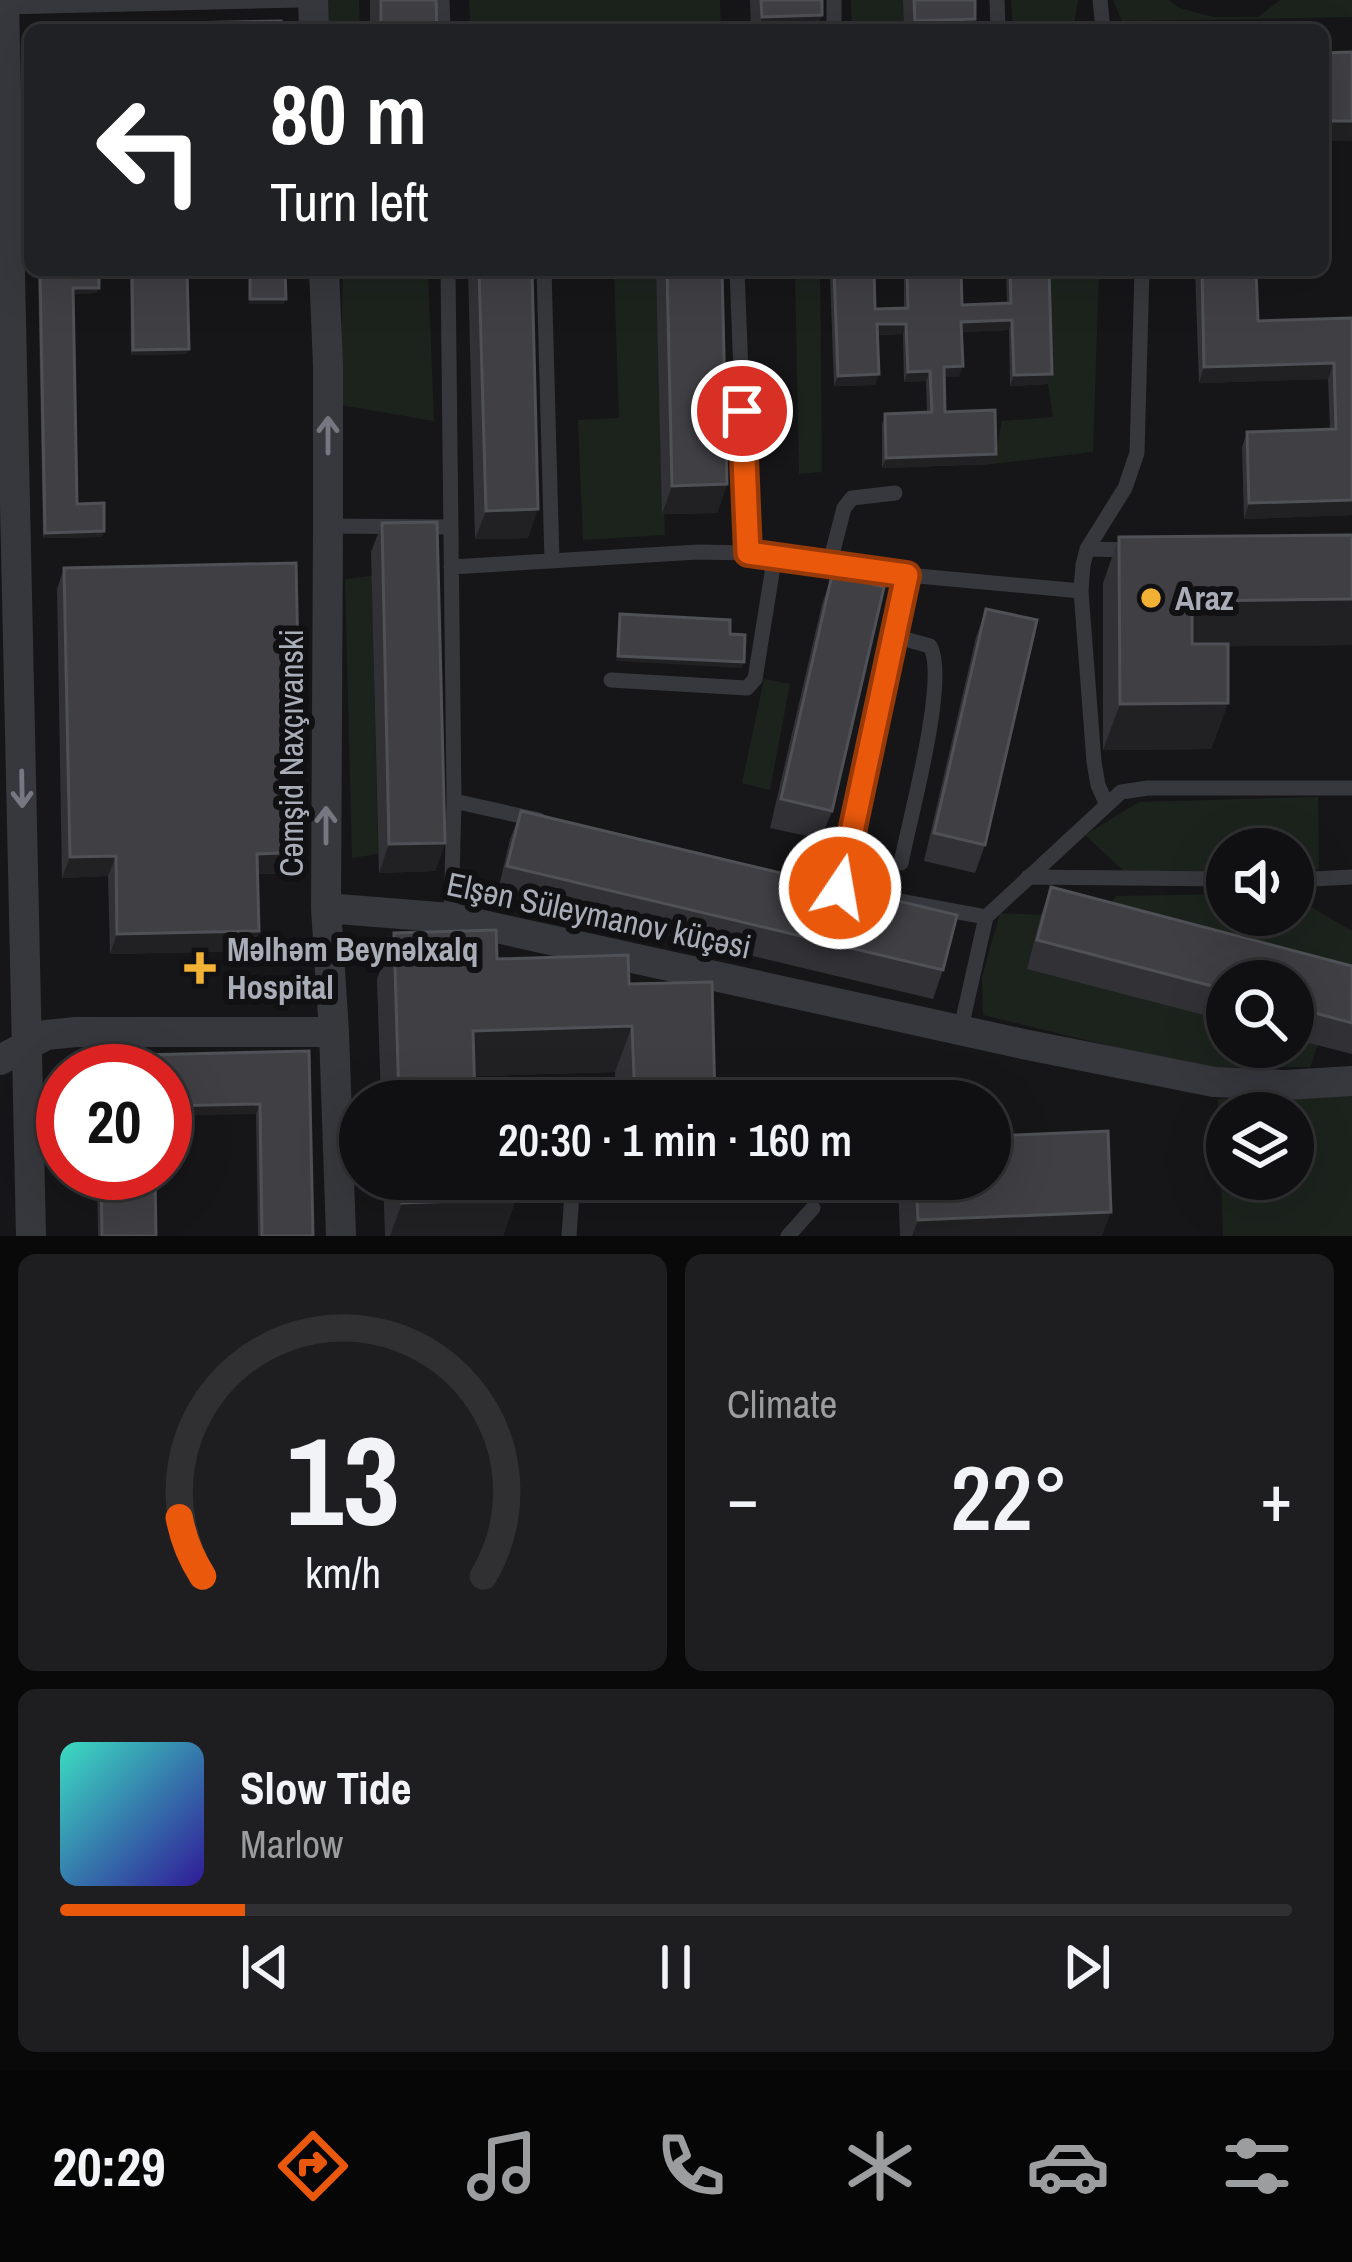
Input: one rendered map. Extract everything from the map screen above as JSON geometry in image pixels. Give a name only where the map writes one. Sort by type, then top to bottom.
[{"type":"street","points":[[4,3],[14,1053],[31,1236]]},
{"type":"street","name":"Cəmşid Naxçıvanski","points":[[324,276],[326,908],[341,1236]]},
{"type":"street","name":"Elşən Süleymanov küçəsi","points":[[326,908],[451,918],[1214,1082],[1352,1081]]},
{"type":"street","points":[[14,1053],[46,1035],[76,1032],[334,1032]]},
{"type":"lane","points":[[4,3],[301,0]]},
{"type":"lane","points":[[448,276],[451,918]]},
{"type":"lane","points":[[544,276],[552,561]]},
{"type":"lane","points":[[737,276],[748,553]]},
{"type":"lane","points":[[1106,803],[1094,762],[1083,565],[1125,488],[1137,453],[1142,276]]},
{"type":"lane","points":[[830,562],[844,508],[852,498],[895,493]]},
{"type":"lane","points":[[328,526],[451,527]]},
{"type":"lane","points":[[1088,549],[1154,550]]},
{"type":"lane","points":[[451,567],[698,552],[775,554],[907,575],[1082,591]]},
{"type":"lane","points":[[611,680],[747,688],[755,679],[775,554]]},
{"type":"lane","points":[[840,888],[907,575]]},
{"type":"lane","points":[[894,636],[930,646],[937,657],[935,696],[901,863]]},
{"type":"lane","points":[[961,1028],[986,917],[1121,792],[1352,788]]},
{"type":"lane","points":[[454,801],[545,821]]},
{"type":"lane","points":[[1028,877],[1206,879]]},
{"type":"lane","points":[[1314,879],[1352,877]]},
{"type":"lane","points":[[817,883],[986,917]]},
{"type":"lane","points":[[568,1236],[571,1200]]},
{"type":"lane","points":[[788,1236],[813,1208]]},
{"type":"shaded area","points":[[327,0],[359,0],[360,24],[328,24]]},
{"type":"shaded area","points":[[469,0],[720,0],[721,24],[471,24]]},
{"type":"shaded area","points":[[851,0],[903,0],[904,24],[852,24]]},
{"type":"shaded area","points":[[1011,0],[1078,0],[1074,24],[1013,24]]},
{"type":"shaded area","points":[[1113,0],[1169,0],[1213,17],[1258,17],[1280,0],[1352,0],[1352,17],[1122,21]]},
{"type":"shaded area","points":[[343,276],[428,276],[434,421],[340,405]]},
{"type":"shaded area","points":[[614,276],[656,276],[665,535],[583,540],[578,420],[619,418]]},
{"type":"shaded area","points":[[795,276],[820,276],[822,472],[799,474]]},
{"type":"shaded area","points":[[1044,276],[1099,276],[1093,452],[993,464],[1002,421],[1053,417]]},
{"type":"shaded area","points":[[372,576],[378,854],[352,858],[345,579]]},
{"type":"shaded area","points":[[764,679],[790,684],[770,790],[742,783]]},
{"type":"shaded area","points":[[1318,797],[1319,869],[1314,869],[1314,828],[1206,828],[1206,871],[1127,874],[1085,835],[1139,802]]},
{"type":"shaded area","points":[[1206,894],[1206,936],[1314,936],[1314,908],[1352,931],[1352,997],[1314,987],[1314,960],[1212,960],[1091,928],[1116,896]]},
{"type":"shaded area","points":[[1000,913],[1041,915],[1206,1009],[1206,1068],[983,1015],[982,977]]},
{"type":"shaded area","points":[[1352,1095],[1352,1236],[1223,1236],[1222,1200],[1314,1200],[1314,1096]]},
{"type":"building","points":[[381,0],[436,0],[437,24],[381,24]]},
{"type":"building","points":[[761,0],[822,0],[822,15],[762,17]]},
{"type":"building","points":[[914,0],[975,0],[975,19],[915,21]]},
{"type":"building","points":[[281,21],[281,24],[133,24]]},
{"type":"building","points":[[1352,52],[1352,121],[1329,121],[1329,53]]},
{"type":"building","points":[[40,276],[99,276],[99,288],[73,288],[77,504],[104,503],[104,531],[45,533]]},
{"type":"building","points":[[132,276],[187,276],[189,349],[133,350]]},
{"type":"building","points":[[250,276],[285,276],[286,299],[250,299]]},
{"type":"building","points":[[479,276],[532,276],[538,509],[486,511]]},
{"type":"building","points":[[667,276],[722,276],[727,484],[672,486]]},
{"type":"building","points":[[834,276],[874,276],[875,309],[908,308],[907,276],[961,276],[962,305],[1011,303],[1010,276],[1049,276],[1052,374],[1014,375],[1012,320],[961,322],[963,366],[944,367],[945,412],[995,410],[996,454],[886,458],[885,414],[932,412],[930,371],[908,372],[906,324],[877,324],[879,374],[838,376]]},
{"type":"building","points":[[1202,276],[1256,276],[1258,321],[1352,318],[1352,500],[1249,503],[1247,432],[1336,429],[1334,363],[1204,367]]},
{"type":"building","points":[[437,522],[445,843],[389,844],[382,523]]},
{"type":"building","points":[[1352,535],[1352,599],[1192,601],[1192,644],[1228,644],[1228,703],[1120,704],[1119,537]]},
{"type":"building","points":[[296,563],[302,852],[257,854],[259,931],[117,934],[116,856],[70,857],[64,568]]},
{"type":"building","points":[[832,575],[884,587],[832,811],[781,799]]},
{"type":"building","points":[[986,609],[1037,620],[985,845],[934,833]]},
{"type":"building","points":[[620,614],[730,620],[730,634],[745,635],[744,662],[618,656]]},
{"type":"building","points":[[521,811],[957,915],[943,970],[507,866]]},
{"type":"building","points":[[1051,887],[1206,928],[1206,936],[1238,936],[1352,966],[1352,1023],[1314,1013],[1314,960],[1206,960],[1206,984],[1037,940]]},
{"type":"building","points":[[496,930],[497,959],[628,955],[629,984],[712,982],[714,1080],[634,1080],[632,1026],[473,1031],[474,1080],[398,1080],[394,933]]},
{"type":"building","points":[[309,1051],[313,1236],[262,1236],[260,1104],[192,1105],[192,1054]]},
{"type":"building","points":[[1108,1131],[1111,1212],[918,1220],[917,1200],[1011,1200],[1011,1135]]},
{"type":"building","points":[[101,1200],[155,1200],[156,1236],[102,1236]]},
{"type":"building","points":[[402,1200],[488,1200],[402,1203]]},
{"type":"place","name":"Araz","points":[[1151,598]]},
{"type":"place","name":"Məlhəm Beynəlxalq Hospital","points":[[200,968]]},
{"type":"route","points":[[742,411],[748,553],[907,575],[840,888]]}]
